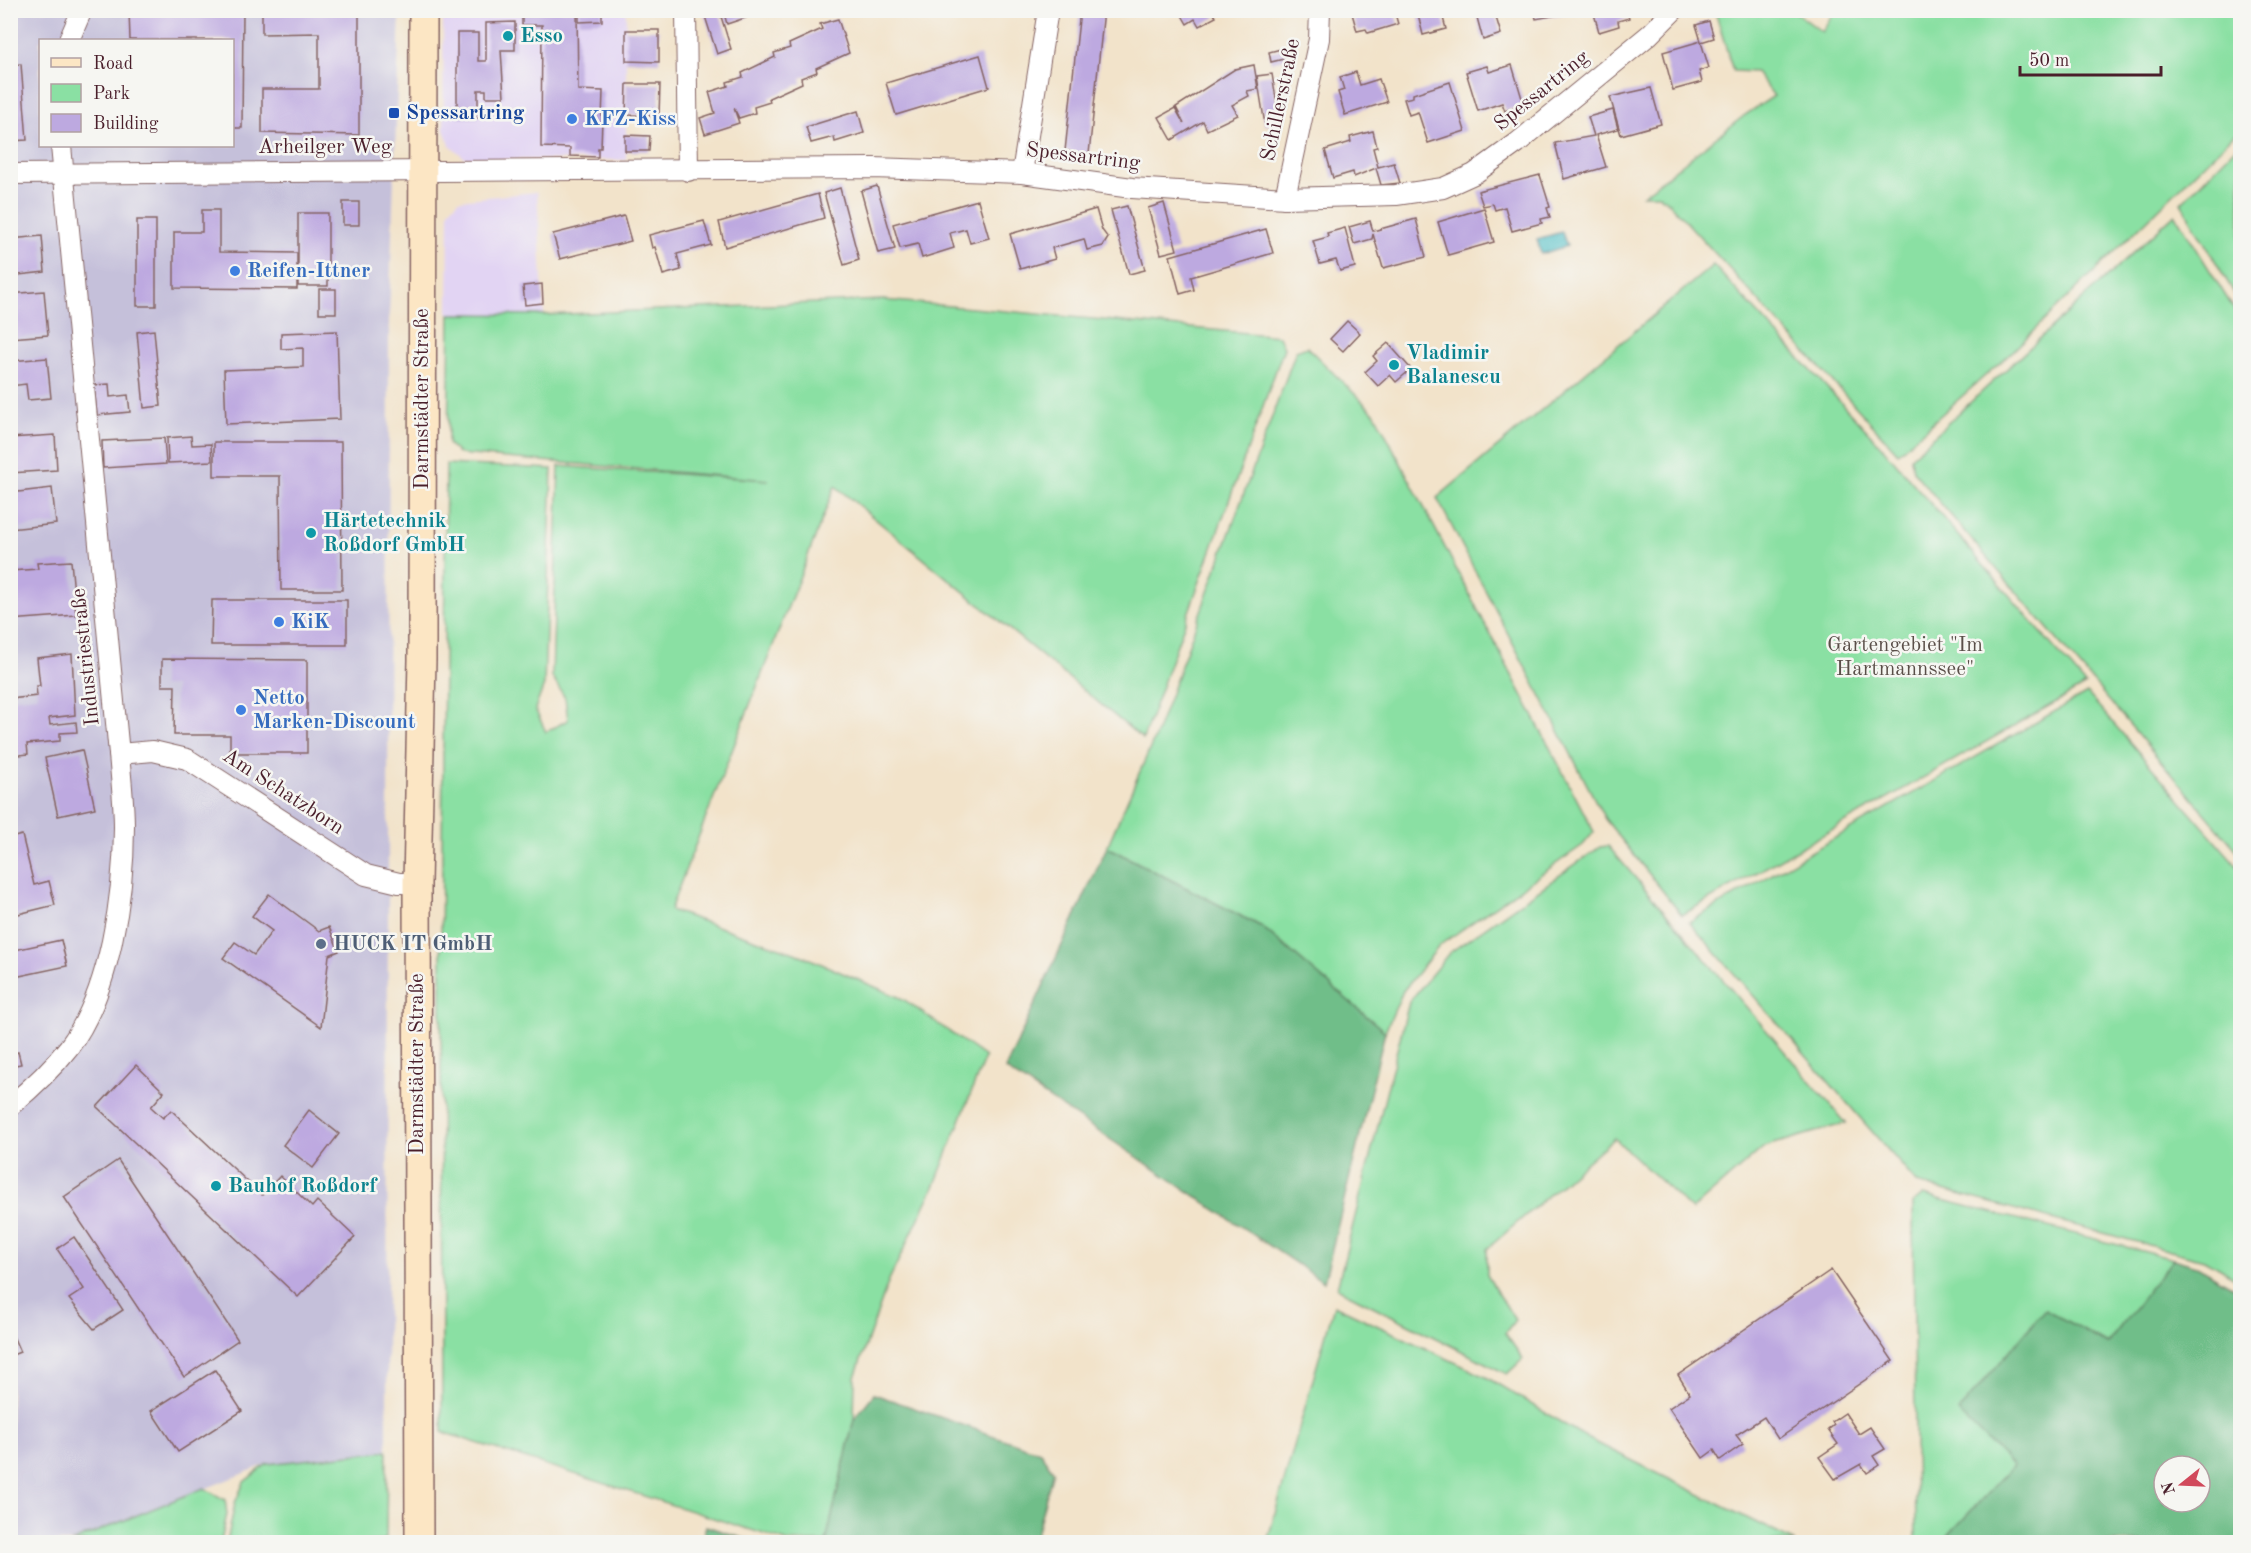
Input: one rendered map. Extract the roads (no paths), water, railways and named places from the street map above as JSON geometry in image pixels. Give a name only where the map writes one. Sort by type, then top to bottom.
[{"type":"main road","name":"Darmstädter Straße","points":[[418,1542],[417,883],[423,660],[423,10]]},
{"type":"street","points":[[69,39],[82,10]]},
{"type":"street","points":[[686,10],[688,171]]},
{"type":"street","points":[[1022,173],[1048,10]]},
{"type":"street","name":"Schillerstraße","points":[[1285,198],[1319,39],[1320,10]]},
{"type":"street","name":"Spessartring","points":[[423,171],[873,168],[1022,173],[1132,188],[1285,198],[1396,195],[1443,188],[1474,174],[1517,143],[1648,35],[1674,10]]},
{"type":"street","name":"Industriestraße","points":[[10,1106],[32,1087],[70,1046],[87,1017],[101,982],[117,909],[124,829],[119,754],[61,147]]},
{"type":"street","name":"Arheilger Weg","points":[[10,174],[423,171]]},
{"type":"street","name":"Am Schatzborn","points":[[119,754],[153,751],[188,759],[366,875],[399,883],[417,883]]},
{"type":"water","points":[[1562,232],[1567,246],[1541,254],[1537,239]]},
{"type":"place","name":"Esso","points":[[508,36]]},
{"type":"place","name":"Spessartring","points":[[394,113]]},
{"type":"place","name":"KFZ-Kiss","points":[[572,119]]},
{"type":"place","name":"Reifen-Ittner","points":[[235,271]]},
{"type":"place","name":"Vladimir Balanescu","points":[[1394,365]]},
{"type":"place","name":"Härtetechnik Roßdorf GmbH","points":[[311,533]]},
{"type":"place","name":"KiK","points":[[279,622]]},
{"type":"place","name":"Netto Marken-Discount","points":[[241,710]]},
{"type":"place","name":"HUCK IT GmbH","points":[[321,944]]},
{"type":"place","name":"Bauhof Roßdorf","points":[[216,1186]]},
{"type":"park label","name":"Gartengebiet \"Im Hartmannssee\"","points":[[1905,657]]}]
